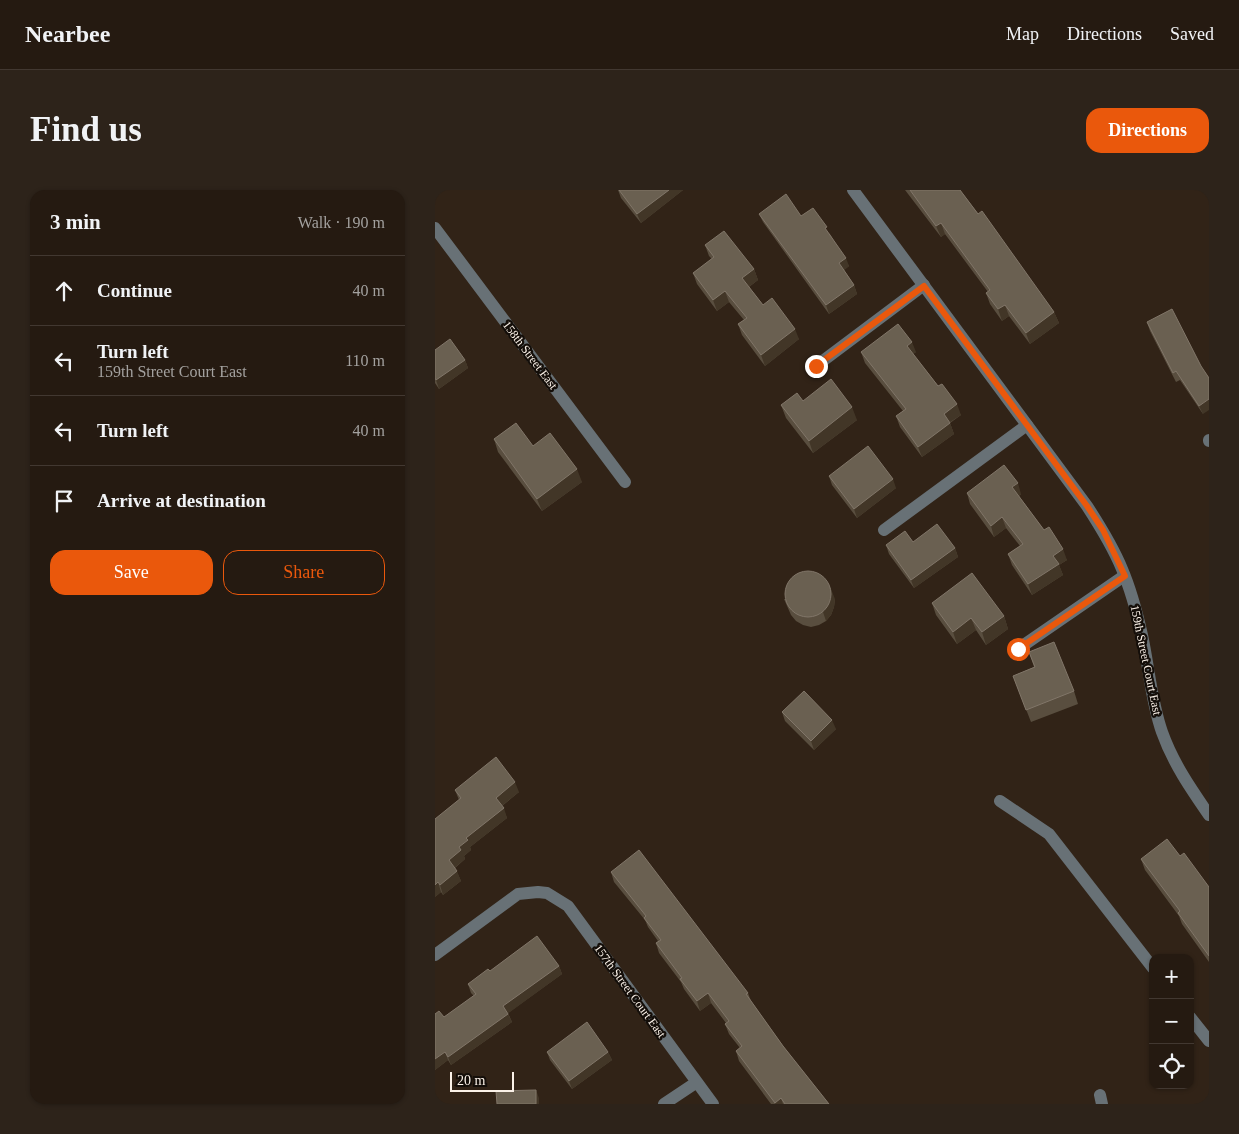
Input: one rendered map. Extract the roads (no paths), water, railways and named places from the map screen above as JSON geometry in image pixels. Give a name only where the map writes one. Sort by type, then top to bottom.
[{"type":"street","name":"159th Street Court East","points":[[853,190],[1103,530],[1125,576],[1140,629],[1162,733],[1184,780],[1209,815]]},
{"type":"street","name":"158th Street East","points":[[435,228],[625,482]]},
{"type":"street","points":[[816,366],[924,286]]},
{"type":"street","points":[[884,530],[1027,425]]},
{"type":"street","points":[[1018,649],[1125,576]]},
{"type":"street","points":[[1001,801],[1049,834],[1149,963]]},
{"type":"street","name":"157th Street Court East","points":[[435,955],[518,894],[547,893],[568,906],[713,1104]]},
{"type":"street","points":[[1194,1022],[1209,1041]]},
{"type":"street","points":[[664,1104],[697,1082]]}]
